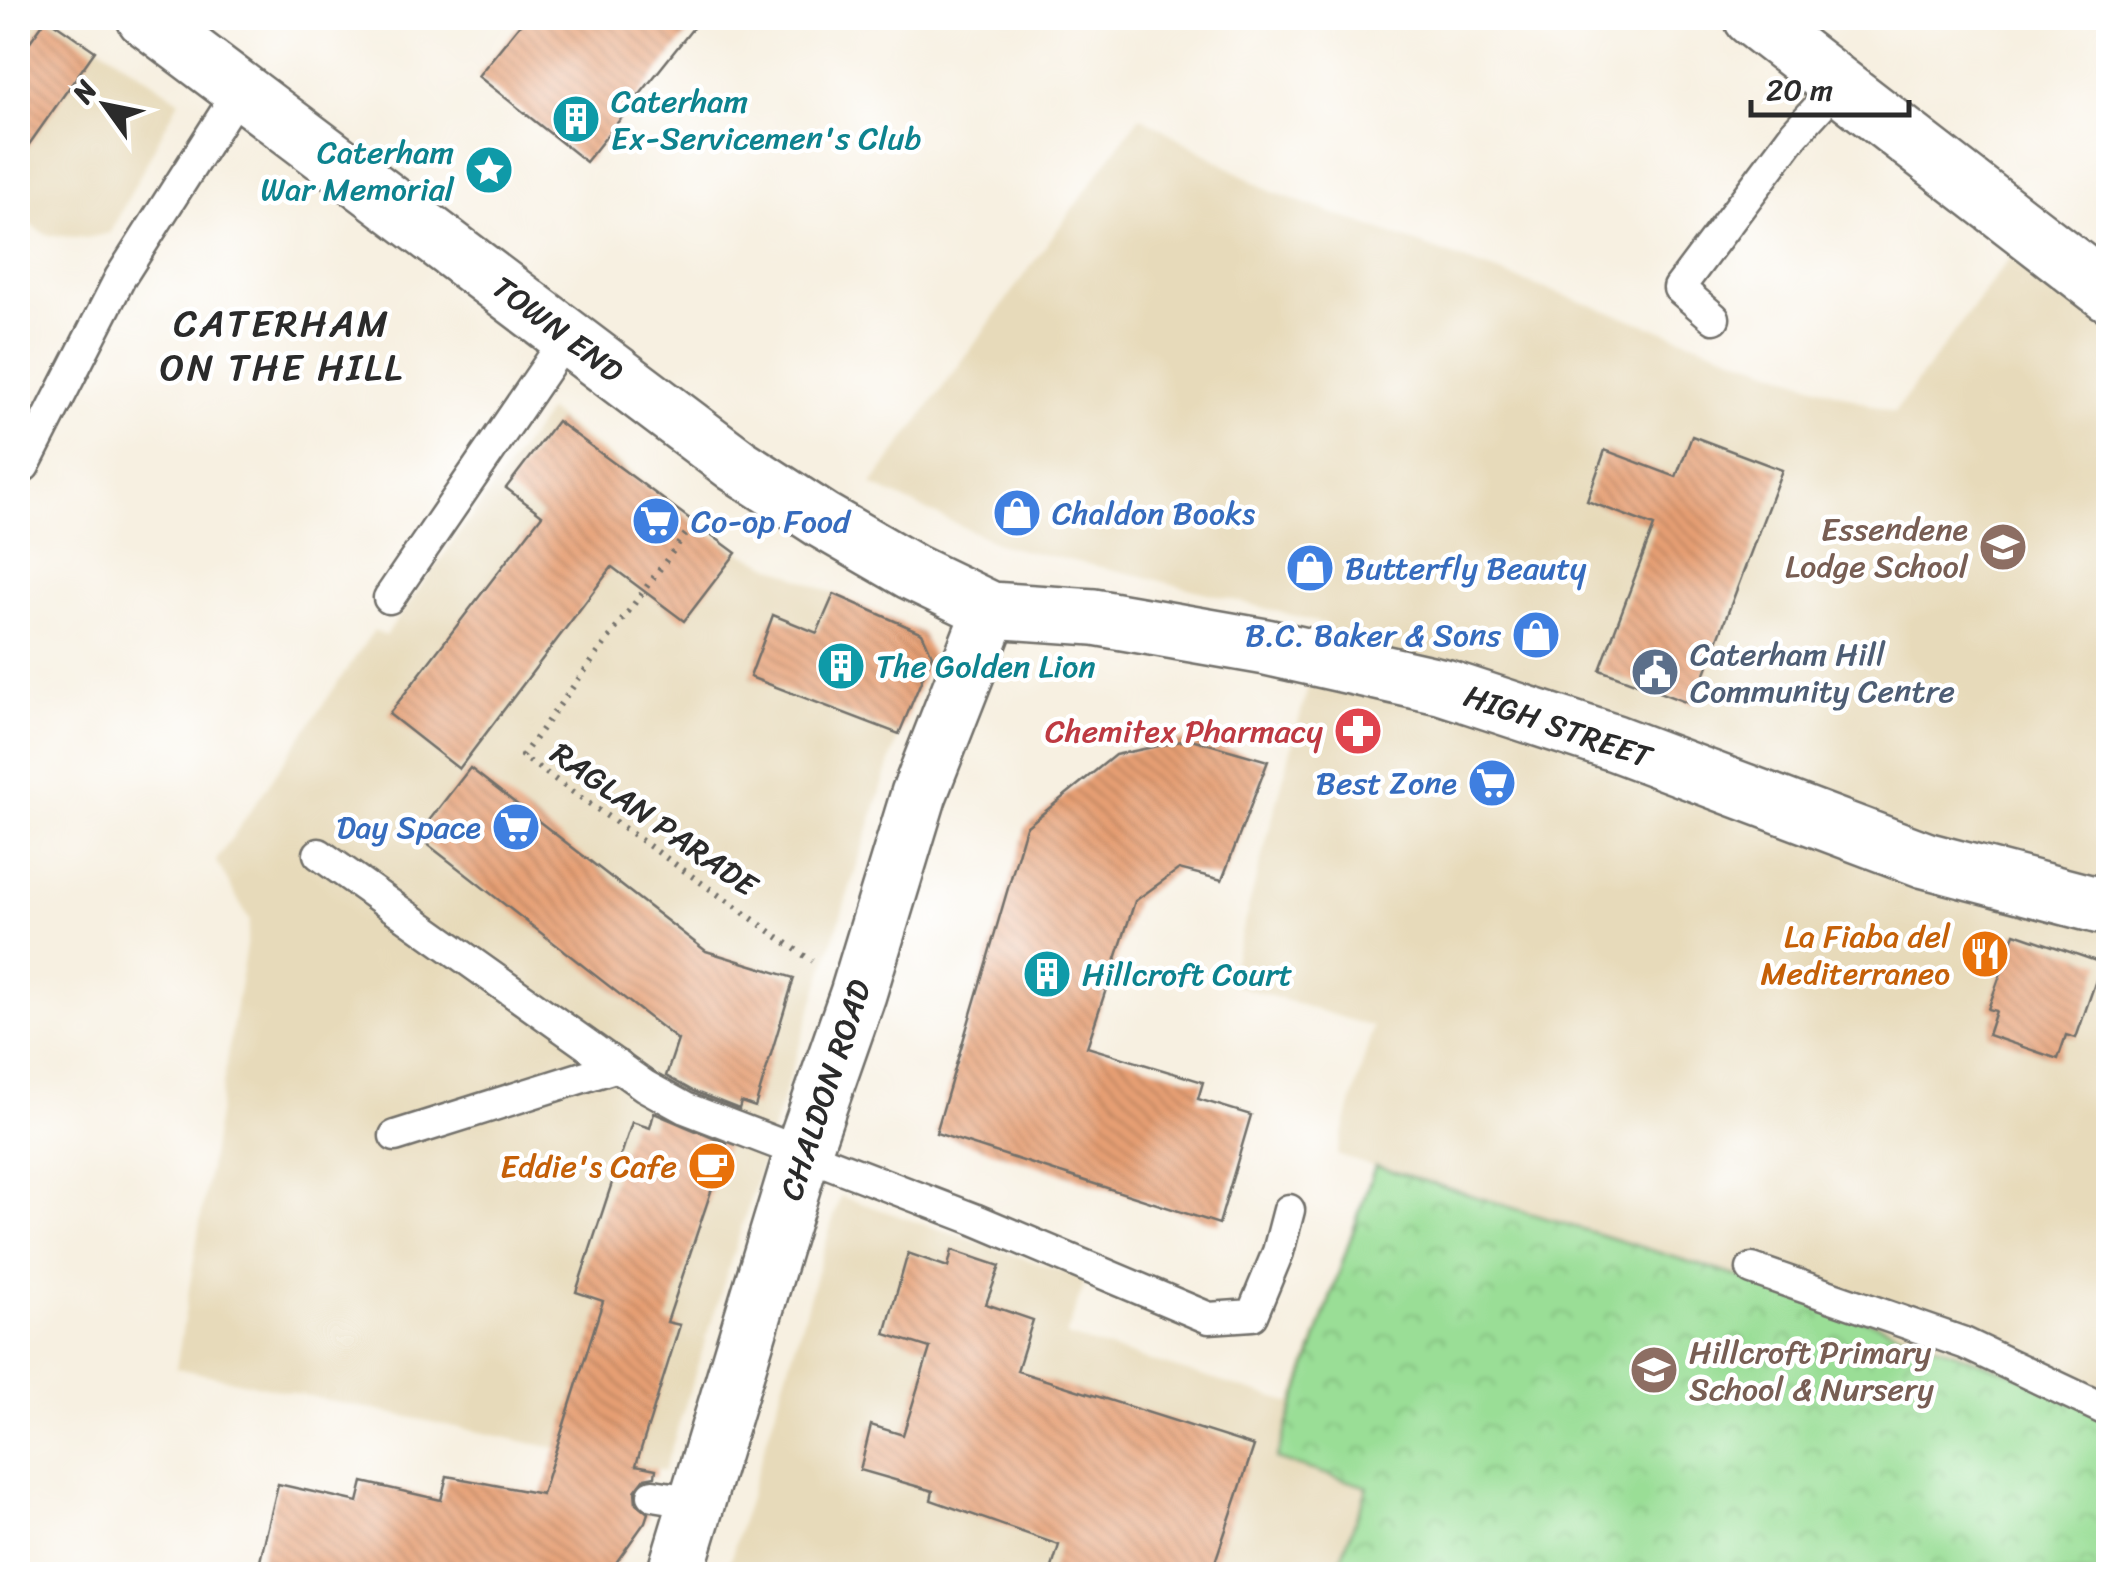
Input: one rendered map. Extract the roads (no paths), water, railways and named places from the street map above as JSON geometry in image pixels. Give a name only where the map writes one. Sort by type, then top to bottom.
[{"type":"main road","name":"TOWN END","points":[[145,18],[737,464],[897,563],[991,610]]},
{"type":"main road","points":[[1752,18],[2108,293]]},
{"type":"main road","name":"HIGH STREET","points":[[991,610],[1094,617],[1266,647],[1444,687],[1614,743],[1925,860],[2108,908]]},
{"type":"main road","name":"CHALDON ROAD","points":[[674,1574],[675,1499],[858,994],[919,794],[991,610]]},
{"type":"lane","points":[[1714,318],[1679,288],[1795,133],[1840,84]]},
{"type":"lane","points":[[24,466],[120,278],[241,88]]},
{"type":"lane","points":[[389,598],[568,336]]},
{"type":"lane","points":[[319,854],[645,1086],[685,1108],[803,1151],[1209,1318],[1252,1315],[1278,1252],[1288,1210]]},
{"type":"lane","points":[[396,1136],[618,1066]]},
{"type":"lane","points":[[1752,1269],[1964,1343],[2108,1412]]},
{"type":"place","name":"Caterham Ex-Servicemen's Club","points":[[576,119]]},
{"type":"place","name":"Caterham War Memorial","points":[[489,170]]},
{"type":"place","name":"Chaldon Books","points":[[1017,513]]},
{"type":"place","name":"Co-op Food","points":[[656,521]]},
{"type":"place","name":"Essendene Lodge School","points":[[2003,547]]},
{"type":"place","name":"Butterfly Beauty","points":[[1310,568]]},
{"type":"place","name":"B.C. Baker & Sons","points":[[1536,635]]},
{"type":"place","name":"The Golden Lion","points":[[841,666]]},
{"type":"place","name":"Caterham Hill Community Centre","points":[[1655,672]]},
{"type":"place","name":"Chemitex Pharmacy","points":[[1358,731]]},
{"type":"place","name":"Best Zone","points":[[1492,783]]},
{"type":"place","name":"Day Space","points":[[516,827]]},
{"type":"place","name":"La Fiaba del Mediterraneo","points":[[1985,954]]},
{"type":"place","name":"Hillcroft Court","points":[[1047,974]]},
{"type":"place","name":"Eddie's Cafe","points":[[712,1166]]},
{"type":"place","name":"Hillcroft Primary School & Nursery","points":[[1654,1370]]},
{"type":"district","name":"CATERHAM ON THE HILL","points":[[282,344]]}]
